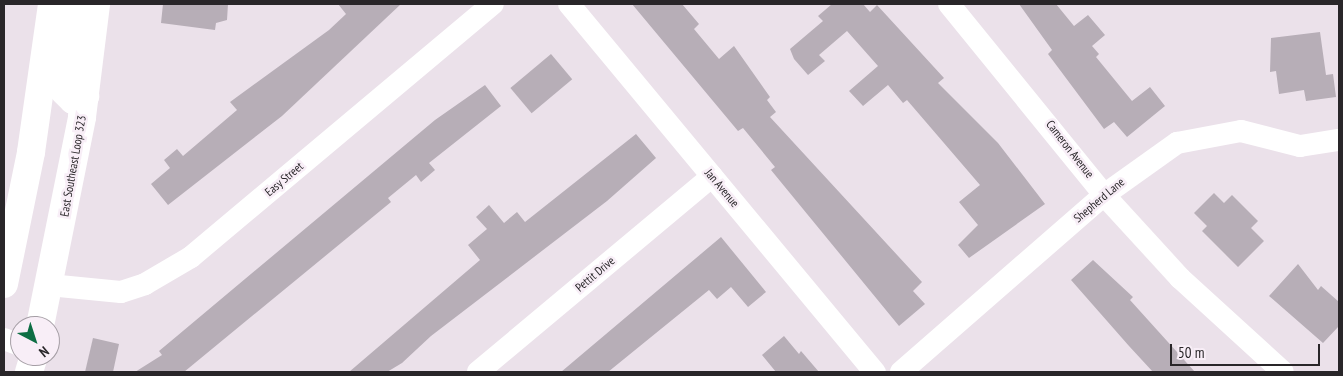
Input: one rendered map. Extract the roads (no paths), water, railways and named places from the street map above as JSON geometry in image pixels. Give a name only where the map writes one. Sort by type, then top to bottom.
[{"type":"highway","points":[[4,284],[31,152],[52,4]]},
{"type":"highway","points":[[73,4],[64,91],[73,100],[85,96]]},
{"type":"highway","name":"East Southeast Loop 323","points":[[42,316],[50,285],[85,96],[96,4]]},
{"type":"street","name":"Easy Street","points":[[50,285],[121,292],[146,284],[191,256],[493,4]]},
{"type":"street","name":"Jan Avenue","points":[[569,4],[875,372]]},
{"type":"street","name":"Cameron Avenue","points":[[949,4],[1104,195],[1180,278],[1283,372]]},
{"type":"street","name":"Shepherd Lane","points":[[901,372],[1104,195],[1149,159],[1177,143],[1208,134],[1241,131],[1300,146],[1339,140]]},
{"type":"street","name":"Pettit Drive","points":[[478,372],[712,176]]}]
